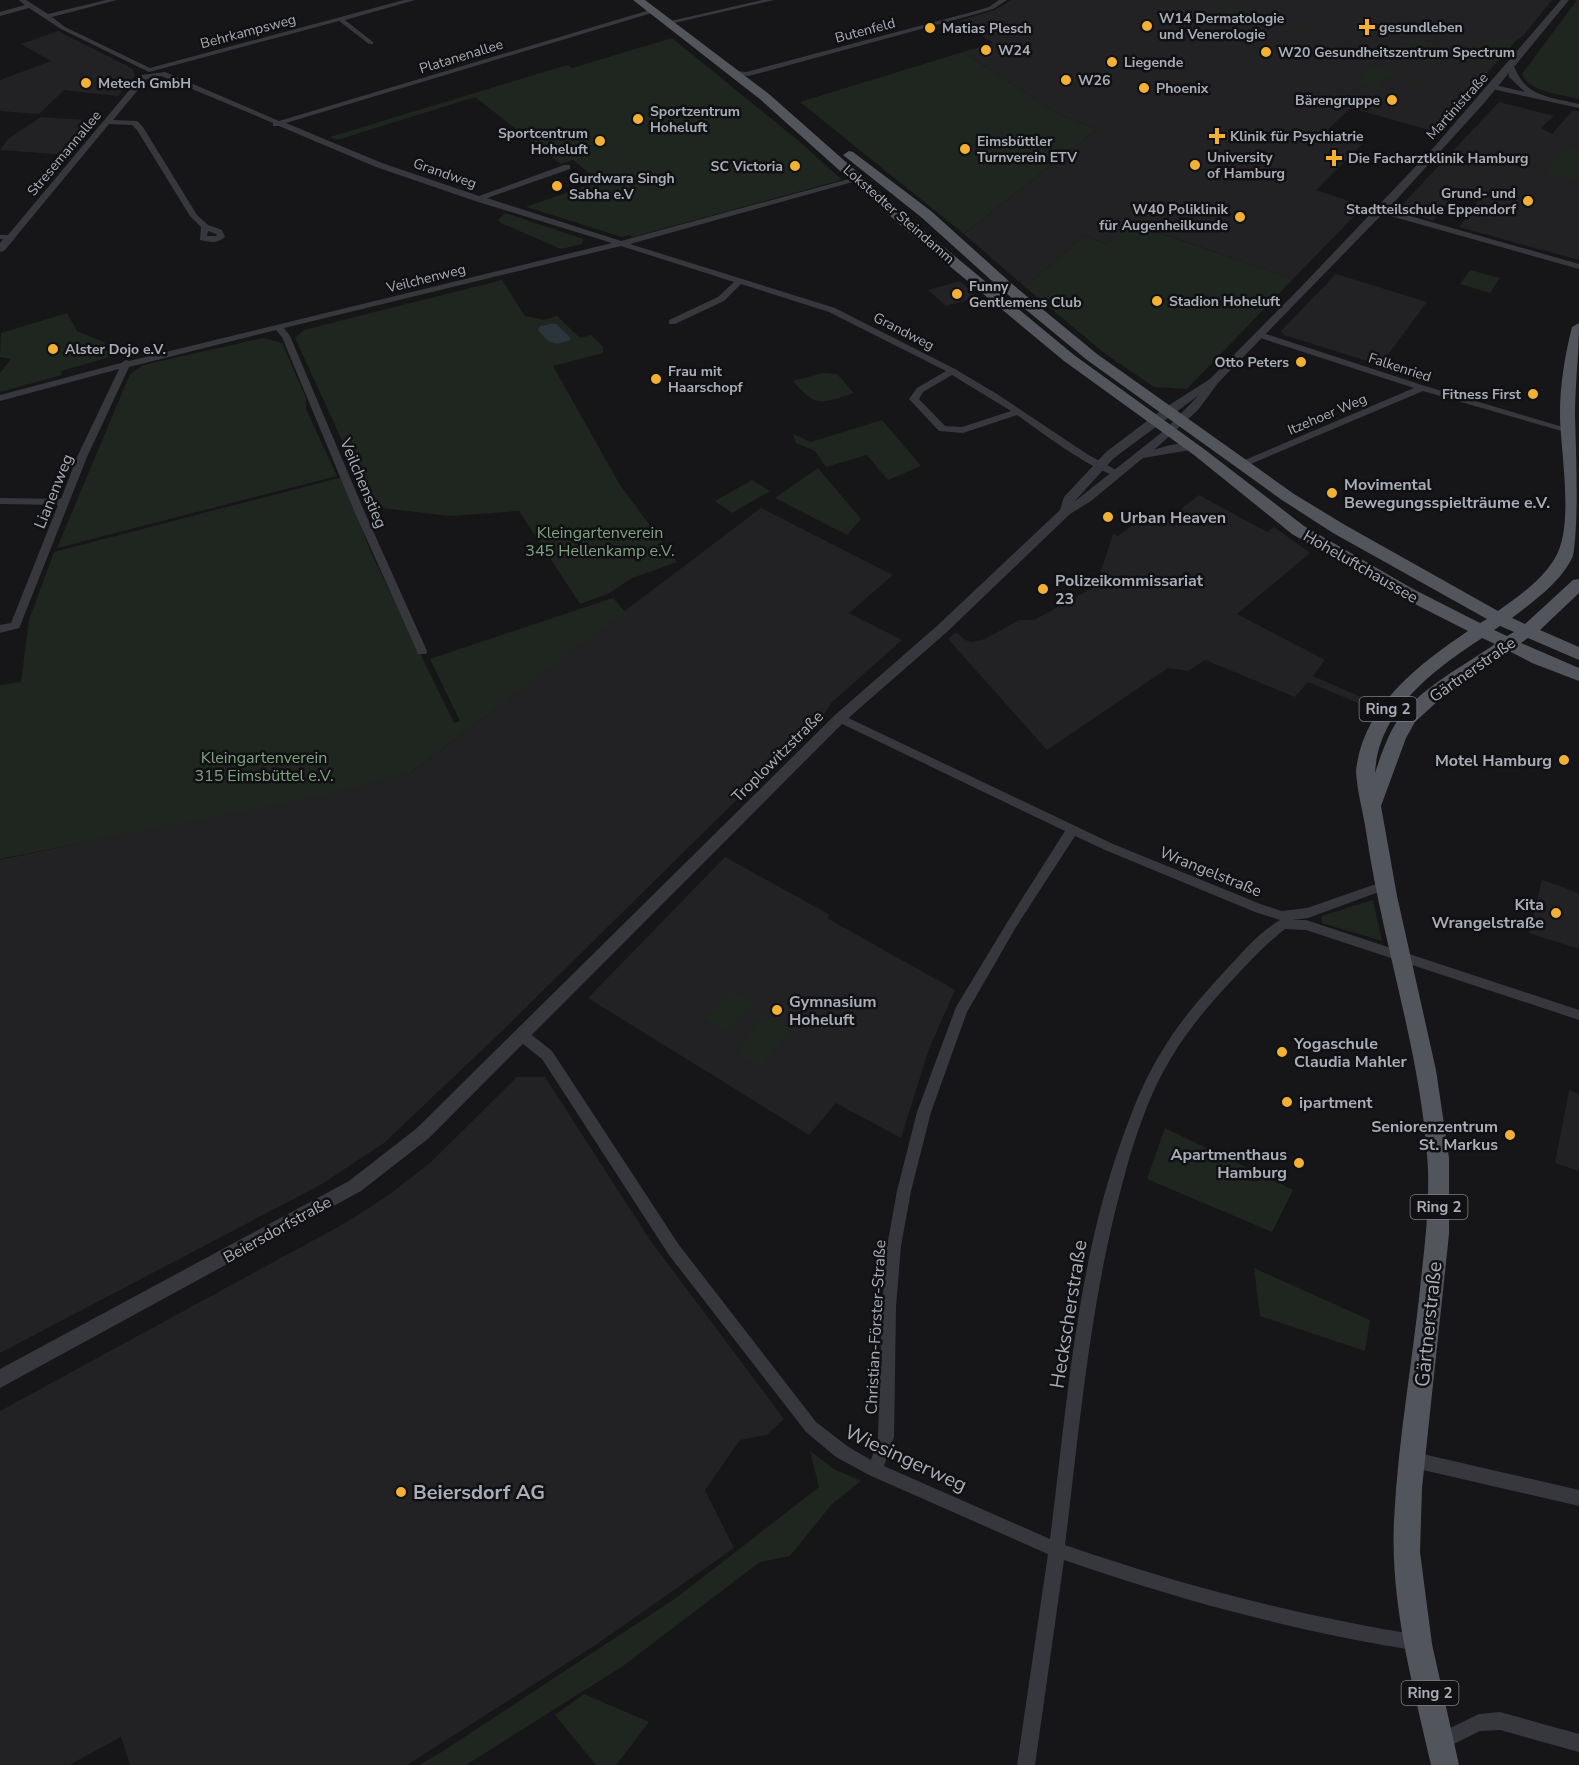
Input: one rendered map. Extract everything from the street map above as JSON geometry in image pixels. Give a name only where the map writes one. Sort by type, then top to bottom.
[{"type":"main road","name":"Lokstedter Steindamm","points":[[638,0],[674,21],[746,74],[926,214],[1047,321],[1168,420]]},
{"type":"main road","name":"Lokstedter Steindamm","points":[[650,6],[729,72],[773,104],[911,227],[1070,358],[1168,420]]},
{"type":"main road","name":"Ring 2","points":[[1500,619],[1518,606],[1553,573],[1571,544],[1575,528],[1575,503],[1568,430],[1570,372],[1579,327]]},
{"type":"main road","name":"Hoheluftchaussee","points":[[1168,420],[1192,447],[1229,478],[1313,540],[1407,593],[1507,644],[1579,675]]},
{"type":"main road","name":"Hoheluftchaussee","points":[[1168,420],[1243,464],[1288,497],[1339,529],[1500,619],[1579,654]]},
{"type":"main road","name":"Ring 2","points":[[1527,631],[1559,605],[1579,584]]},
{"type":"main road","name":"Gärtnerstraße","points":[[1443,1754],[1420,1643],[1407,1560],[1407,1519],[1431,1303],[1438,1216],[1438,1161],[1423,1059],[1383,886],[1372,806],[1364,774],[1370,749],[1386,711],[1418,675],[1500,619]]},
{"type":"main road","name":"Gärtnerstraße","points":[[1372,806],[1396,737],[1410,717],[1434,695],[1527,631]]},
{"type":"street","points":[[22,0],[45,17],[114,0]]},
{"type":"street","name":"Behrkampsweg","points":[[45,17],[149,70],[412,0]]},
{"type":"street","points":[[674,21],[771,0]]},
{"type":"street","name":"Butenfeld","points":[[729,72],[746,74],[974,13],[991,8],[1004,0]]},
{"type":"street","name":"Martinistraße","points":[[1168,420],[1214,381],[1260,335],[1450,138],[1511,68],[1565,0]]},
{"type":"street","points":[[0,14],[29,6]]},
{"type":"street","name":"Platanenallee","points":[[276,124],[650,6]]},
{"type":"street","points":[[340,19],[370,43]]},
{"type":"street","points":[[1511,68],[1514,77],[1532,94]]},
{"type":"street","name":"Grandweg","points":[[148,76],[162,74],[276,124],[379,165],[478,199],[832,310],[952,371],[1115,473]]},
{"type":"street","name":"Stresemannallee","points":[[0,249],[5,238],[148,76]]},
{"type":"street","points":[[1495,87],[1579,106]]},
{"type":"street","points":[[107,122],[134,123],[140,129],[192,212],[205,227]]},
{"type":"street","points":[[478,199],[567,167]]},
{"type":"street","name":"Veilchenweg","points":[[0,398],[126,363],[279,328],[620,243],[857,178]]},
{"type":"street","points":[[1379,210],[1579,267]]},
{"type":"street","points":[[672,322],[721,299],[741,280]]},
{"type":"street","name":"Veilchenstieg","points":[[279,328],[286,336],[360,514],[422,651]]},
{"type":"street","name":"Falkenried","points":[[1260,335],[1422,388],[1568,430]]},
{"type":"street","name":"Lianenweg","points":[[5,628],[15,626],[64,502],[126,363]]},
{"type":"street","points":[[952,371],[920,390],[914,399],[942,429],[957,431],[1018,412]]},
{"type":"street","name":"Itzehoer Weg","points":[[1243,464],[1422,388]]},
{"type":"street","points":[[1115,473],[1127,455],[1168,420]]},
{"type":"street","name":"Troplowitzstraße","points":[[523,1036],[840,718],[950,621],[1066,511],[1081,505],[1115,473],[1133,460],[1168,420]]},
{"type":"street","name":"Troplowitzstraße","points":[[1066,511],[1068,500],[1099,465],[1168,420]]},
{"type":"street","points":[[1133,460],[1167,449],[1192,447]]},
{"type":"street","points":[[0,501],[64,502]]},
{"type":"street","name":"Wrangelstraße","points":[[840,718],[1072,830],[1283,920],[1305,925],[1579,1015]]},
{"type":"street","name":"Christian-Förster-Straße","points":[[875,1470],[885,1437],[889,1307],[894,1246],[904,1191],[924,1112],[961,1011],[1012,924],[1072,830]]},
{"type":"street","points":[[1283,920],[1383,886]]},
{"type":"street","name":"Heckscherstraße","points":[[1026,1765],[1082,1353],[1108,1205],[1128,1136],[1160,1066],[1201,1005],[1283,920]]},
{"type":"street","name":"Beiersdorfstraße","points":[[0,1379],[355,1186],[423,1133],[523,1036]]},
{"type":"street","name":"Wiesingerweg","points":[[523,1036],[547,1055],[674,1250],[811,1427],[829,1444],[875,1470],[1057,1549],[1183,1592],[1304,1623],[1420,1643]]},
{"type":"street","points":[[1414,1460],[1579,1497]]},
{"type":"street","points":[[1443,1754],[1489,1720],[1579,1743]]},
{"type":"shaded area","name":"University of Hamburg","points":[[1012,0],[1552,0],[1523,36],[1516,40],[1436,132],[1351,108],[1328,129],[1365,141],[1316,190],[1364,206],[1293,279],[1134,224],[1107,244],[1084,236],[1025,287],[964,234],[1097,129],[1056,113],[963,52],[993,43],[959,21],[995,10]]},
{"type":"shaded area","points":[[58,31],[133,69],[135,76],[118,96],[64,90],[39,114],[0,111],[0,80],[51,61],[21,44]]},
{"type":"shaded area","name":"Grund- und Stadtteilschule Eppendorf","points":[[1499,102],[1554,116],[1541,128],[1552,134],[1572,111],[1579,111],[1579,260],[1459,227],[1481,196],[1458,190],[1433,221],[1399,208]]},
{"type":"shaded area","points":[[41,117],[97,121],[68,155],[0,150],[9,138]]},
{"type":"shaded area","points":[[1336,274],[1427,302],[1380,365],[1284,335],[1281,331]]},
{"type":"shaded area","points":[[960,281],[978,297],[946,306],[928,290]]},
{"type":"shaded area","points":[[556,324],[570,337],[570,340],[555,343],[545,338],[538,330],[540,326]]},
{"type":"shaded area","points":[[1199,495],[1267,532],[1274,527],[1310,553],[1237,614],[1325,660],[1313,676],[1370,701],[1365,706],[1308,682],[1295,697],[1205,660],[1188,671],[1168,668],[1047,750],[948,639],[956,632],[965,640],[972,642],[985,639],[1019,620],[1034,620],[1096,586],[1113,534],[1118,536],[1142,518],[1149,521],[1155,516],[1166,521]]},
{"type":"shaded area","points":[[761,508],[893,575],[849,613],[902,640],[831,703],[826,712],[502,1031],[384,1143],[322,1184],[0,1353],[0,860],[410,773]]},
{"type":"shaded area","name":"Gymnasium Hoheluft","points":[[725,857],[830,915],[827,918],[955,990],[929,1049],[901,1138],[836,1103],[809,1135],[588,998]]},
{"type":"shaded area","name":"Kita Wrangelstraße","points":[[1542,880],[1579,893],[1579,949],[1529,933]]},
{"type":"shaded area","points":[[517,1077],[545,1077],[650,1240],[784,1419],[767,1435],[740,1440],[705,1490],[734,1548],[597,1644],[407,1765],[130,1765],[121,1737],[69,1765],[0,1765],[0,1411],[347,1222],[390,1194],[431,1162]]},
{"type":"shaded area","points":[[1569,1090],[1579,1094],[1579,1171],[1555,1163]]},
{"type":"green space","points":[[1579,0],[1579,99],[1538,89],[1531,85],[1522,74]]},
{"type":"green space","points":[[1217,4],[1275,18],[1273,21],[1352,43],[1227,13]]},
{"type":"green space","name":"Sportzentrum Hoheluft","points":[[672,38],[800,142],[842,180],[633,237],[630,235],[622,237],[526,207],[599,181],[573,160],[561,164],[475,97],[337,140],[330,137],[567,65],[572,68]]},
{"type":"green space","points":[[1489,38],[1505,42],[1508,38],[1516,40],[1502,58],[1491,64],[1473,60],[1450,48],[1456,42],[1468,47],[1477,46]]},
{"type":"green space","points":[[1411,40],[1423,41],[1457,58],[1452,62],[1443,60],[1433,64],[1396,54]]},
{"type":"green space","name":"Eimsbüttler Turnverein ETV","points":[[963,52],[1056,113],[1097,129],[964,234],[800,102]]},
{"type":"green space","points":[[1371,66],[1414,77],[1412,80],[1418,81],[1416,84],[1403,80],[1405,77],[1390,74],[1378,88],[1392,93],[1355,84],[1365,83],[1357,81]]},
{"type":"green space","points":[[1566,147],[1579,150],[1579,183],[1544,172]]},
{"type":"green space","points":[[505,213],[583,239],[582,244],[561,249],[501,223],[498,220]]},
{"type":"green space","name":"Stadion Hoheluft","points":[[1133,224],[1293,279],[1187,389],[1154,387],[1104,353],[1025,287],[1084,236],[1107,244]]},
{"type":"green space","points":[[1470,270],[1500,278],[1490,293],[1460,284]]},
{"type":"green space","name":"Kleingartenverein 345 Hellenkamp e.V.","points":[[502,280],[525,316],[544,320],[557,316],[580,338],[591,335],[603,347],[603,353],[553,366],[620,485],[677,562],[632,578],[608,594],[580,604],[519,511],[449,516],[374,507],[368,511],[345,447],[295,338],[304,330]]},
{"type":"green space","name":"Alster Dojo e.V.","points":[[67,313],[77,331],[104,342],[110,357],[61,371],[62,375],[0,392],[0,373],[11,359],[0,357],[1,333]]},
{"type":"green space","points":[[263,338],[282,343],[306,398],[306,409],[337,476],[57,548],[130,374],[143,365]]},
{"type":"green space","points":[[823,373],[837,374],[854,393],[827,401],[814,400],[793,381]]},
{"type":"green space","points":[[882,420],[921,466],[888,480],[867,455],[826,467],[815,451],[796,443],[793,434],[811,442]]},
{"type":"green space","points":[[818,468],[861,519],[847,535],[775,498]]},
{"type":"green space","name":"Kleingartenverein 315 Eimsbüttel e.V.","points":[[342,477],[372,555],[454,723],[460,721],[430,659],[613,598],[625,612],[410,773],[324,795],[0,859],[0,685],[21,682],[29,620],[54,552]]},
{"type":"green space","points":[[752,480],[770,491],[732,513],[715,501]]},
{"type":"green space","points":[[1373,900],[1382,941],[1322,923],[1321,916]]},
{"type":"green space","points":[[734,991],[755,1005],[724,1032],[704,1018]]},
{"type":"green space","points":[[765,1014],[792,1029],[761,1067],[735,1052]]},
{"type":"green space","points":[[1165,1128],[1293,1190],[1272,1232],[1147,1179]]},
{"type":"green space","points":[[1254,1268],[1370,1320],[1365,1351],[1260,1316]]},
{"type":"green space","points":[[810,1451],[834,1469],[861,1481],[832,1504],[790,1556],[760,1562],[623,1666],[466,1765],[419,1765],[676,1598],[819,1487]]},
{"type":"green space","points":[[584,1694],[649,1722],[616,1765],[596,1765],[555,1715]]},
{"type":"place","name":"W14 Dermatologie und Venerologie","points":[[1147,26]]},
{"type":"place","name":"gesundleben","points":[[1367,27]]},
{"type":"place","name":"Matias Plesch","points":[[930,28]]},
{"type":"place","name":"W24","points":[[986,50]]},
{"type":"place","name":"W20 Gesundheitszentrum Spectrum","points":[[1266,52]]},
{"type":"place","name":"Liegende","points":[[1112,62]]},
{"type":"place","name":"W26","points":[[1066,80]]},
{"type":"place","name":"Metech GmbH","points":[[86,83]]},
{"type":"place","name":"Phoenix","points":[[1144,88]]},
{"type":"place","name":"Bärengruppe","points":[[1392,100]]},
{"type":"place","name":"Sportzentrum Hoheluft","points":[[638,119]]},
{"type":"place","name":"Klinik für Psychiatrie","points":[[1217,136]]},
{"type":"place","name":"Sportcentrum Hoheluft","points":[[600,141]]},
{"type":"place","name":"Eimsbüttler Turnverein ETV","points":[[965,149]]},
{"type":"place","name":"Die Facharztklinik Hamburg","points":[[1334,158]]},
{"type":"place","name":"University of Hamburg","points":[[1195,165]]},
{"type":"place","name":"SC Victoria","points":[[795,166]]},
{"type":"place","name":"Gurdwara Singh Sabha e.V","points":[[557,186]]},
{"type":"place","name":"Grund- und Stadtteilschule Eppendorf","points":[[1528,201]]},
{"type":"place","name":"W40 Poliklinik für Augenheilkunde","points":[[1240,217]]},
{"type":"place","name":"Funny Gentlemens Club","points":[[957,294]]},
{"type":"place","name":"Stadion Hoheluft","points":[[1157,301]]},
{"type":"place","name":"Alster Dojo e.V.","points":[[53,349]]},
{"type":"place","name":"Otto Peters","points":[[1301,362]]},
{"type":"place","name":"Frau mit Haarschopf","points":[[656,379]]},
{"type":"place","name":"Fitness First","points":[[1533,394]]},
{"type":"place","name":"Movimental Bewegungsspielträume e.V.","points":[[1332,493]]},
{"type":"place","name":"Urban Heaven","points":[[1108,517]]},
{"type":"place","name":"Polizeikommissariat 23","points":[[1043,589]]},
{"type":"place","name":"Motel Hamburg","points":[[1564,760]]},
{"type":"place","name":"Kita Wrangelstraße","points":[[1556,913]]},
{"type":"place","name":"Gymnasium Hoheluft","points":[[777,1010]]},
{"type":"place","name":"Yogaschule Claudia Mahler","points":[[1282,1052]]},
{"type":"place","name":"ipartment","points":[[1287,1102]]},
{"type":"place","name":"Seniorenzentrum St. Markus","points":[[1510,1135]]},
{"type":"place","name":"Apartmenthaus Hamburg","points":[[1299,1163]]},
{"type":"place","name":"Beiersdorf AG","points":[[401,1492]]}]
